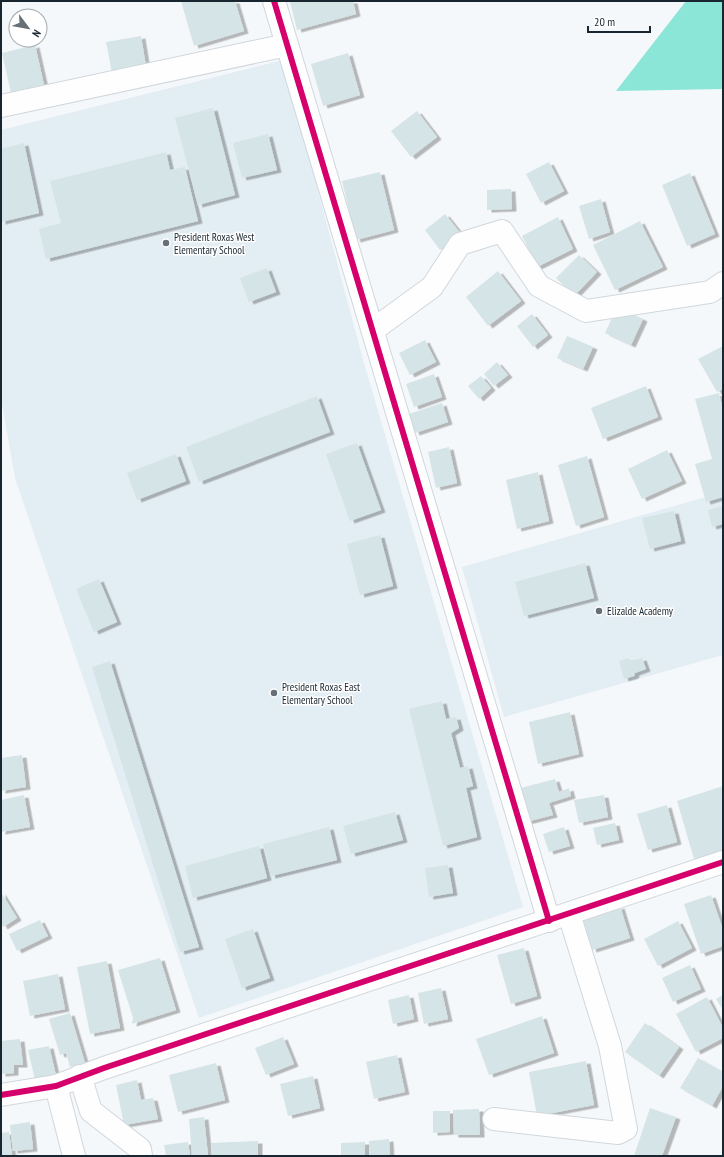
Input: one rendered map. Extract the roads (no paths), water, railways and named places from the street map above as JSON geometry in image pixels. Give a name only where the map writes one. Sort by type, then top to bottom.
[{"type":"street","points":[[274,1],[374,330],[559,918],[610,1046],[626,1129],[618,1133],[494,1119]]},
{"type":"street","points":[[1,106],[287,45]]},
{"type":"street","points":[[374,330],[432,287],[460,244],[502,231],[539,286],[586,310],[710,292],[723,283]]},
{"type":"street","points":[[1,1095],[56,1086],[80,1076],[559,918],[723,862]]},
{"type":"street","points":[[80,1076],[91,1111],[140,1149],[141,1156]]},
{"type":"street","points":[[56,1086],[74,1156]]},
{"type":"place","name":"President Roxas West Elementary School","points":[[166,243]]},
{"type":"place","name":"Elizalde Academy","points":[[599,611]]},
{"type":"place","name":"President Roxas East Elementary School","points":[[274,693]]}]
